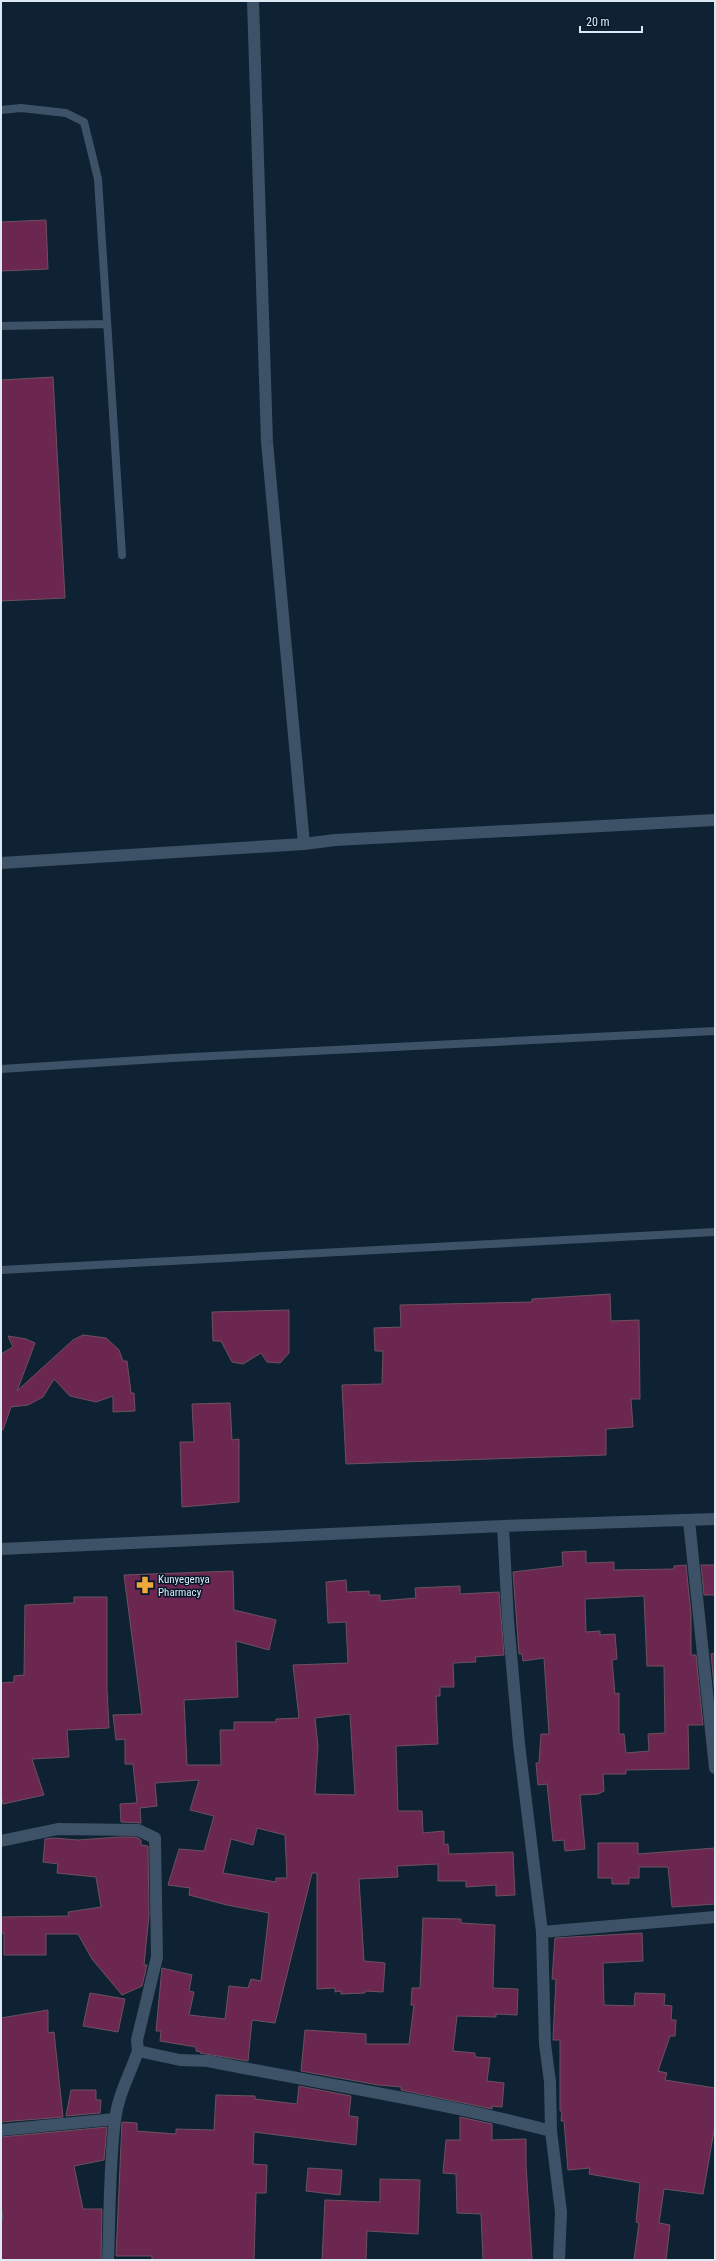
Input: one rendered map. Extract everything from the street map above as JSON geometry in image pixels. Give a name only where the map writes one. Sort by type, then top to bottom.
[{"type":"street","points":[[253,1],[267,442],[304,844]]},
{"type":"street","points":[[1,863],[304,844],[335,840],[715,820]]},
{"type":"street","points":[[1,1549],[503,1526],[715,1519]]},
{"type":"street","points":[[690,1521],[715,1768]]},
{"type":"street","points":[[503,1526],[508,1620],[519,1744],[542,1932],[545,2044],[550,2082],[551,2131],[561,2212],[559,2260]]},
{"type":"street","points":[[1,1841],[58,1829],[138,1830],[155,1838],[157,1957],[137,2040],[138,2051],[132,2070],[124,2083],[115,2119],[108,2260]]},
{"type":"street","points":[[542,1932],[715,1917]]},
{"type":"street","points":[[138,2051],[180,2060],[208,2061],[492,2115],[551,2131]]},
{"type":"street","points":[[1,2130],[115,2119]]},
{"type":"lane","points":[[1,110],[21,108],[66,113],[84,122],[98,179],[106,324],[122,555]]},
{"type":"lane","points":[[1,326],[106,324]]},
{"type":"lane","points":[[1,1069],[173,1058],[715,1031]]},
{"type":"lane","points":[[1,1270],[715,1232]]},
{"type":"building","points":[[46,220],[48,269],[1,271],[1,222]]},
{"type":"building","points":[[53,377],[65,598],[1,601],[1,380]]},
{"type":"building","points":[[610,1294],[611,1321],[639,1320],[640,1399],[631,1399],[633,1427],[606,1429],[606,1455],[346,1464],[342,1385],[382,1384],[383,1351],[375,1351],[374,1328],[401,1327],[400,1305],[532,1302],[532,1299]]},
{"type":"building","points":[[289,1310],[289,1353],[280,1363],[267,1362],[261,1353],[243,1364],[232,1362],[221,1341],[213,1341],[212,1312]]},
{"type":"building","points":[[83,1335],[106,1338],[119,1350],[123,1361],[127,1361],[131,1393],[134,1393],[135,1411],[113,1412],[113,1396],[96,1402],[70,1396],[54,1379],[43,1397],[28,1405],[11,1407],[3,1430],[1,1429],[1,1354],[13,1347],[8,1336],[26,1339],[35,1343],[17,1391],[73,1340]]},
{"type":"building","points":[[230,1403],[232,1440],[239,1439],[239,1502],[182,1507],[180,1442],[194,1442],[192,1404]]},
{"type":"building","points":[[586,1551],[586,1563],[614,1562],[614,1570],[674,1569],[674,1566],[686,1565],[691,1614],[691,1655],[696,1655],[703,1725],[688,1725],[689,1769],[626,1770],[626,1774],[603,1774],[604,1791],[598,1794],[580,1795],[585,1849],[565,1851],[564,1840],[553,1841],[547,1784],[538,1785],[536,1763],[539,1763],[541,1734],[549,1734],[544,1658],[523,1661],[522,1654],[519,1654],[513,1572],[563,1566],[562,1552]],"holes":[[[644,1596],[647,1666],[664,1666],[665,1733],[648,1734],[649,1751],[626,1753],[624,1734],[619,1734],[619,1693],[615,1694],[612,1660],[617,1659],[615,1634],[600,1635],[600,1631],[586,1632],[585,1599]]]},
{"type":"building","points":[[701,1565],[715,1565],[715,1595],[704,1595]]},
{"type":"building","points":[[233,1571],[234,1610],[276,1620],[269,1650],[236,1641],[238,1697],[184,1700],[187,1765],[221,1765],[220,1730],[234,1730],[234,1722],[276,1722],[276,1719],[299,1718],[293,1665],[348,1663],[346,1622],[328,1623],[326,1582],[346,1580],[347,1592],[369,1591],[369,1595],[380,1595],[380,1601],[416,1598],[415,1588],[460,1586],[460,1594],[499,1592],[504,1655],[475,1657],[476,1662],[453,1663],[454,1687],[440,1687],[440,1696],[436,1696],[438,1744],[396,1746],[398,1811],[422,1811],[423,1833],[444,1831],[444,1845],[448,1844],[449,1854],[513,1852],[515,1895],[496,1896],[496,1885],[466,1887],[466,1881],[438,1881],[438,1864],[397,1866],[398,1877],[359,1879],[364,1961],[385,1963],[383,1992],[365,1991],[365,1993],[341,1994],[341,1991],[335,1992],[335,1988],[317,1989],[317,1873],[312,1873],[275,2023],[252,2020],[248,2061],[200,2053],[201,2052],[196,2051],[196,2047],[160,2041],[161,2031],[156,2031],[162,1968],[192,1975],[189,1991],[194,1992],[189,2015],[225,2019],[229,1986],[248,1988],[251,1979],[261,1981],[269,1913],[227,1905],[189,1895],[190,1888],[168,1885],[179,1849],[204,1851],[214,1816],[190,1810],[199,1780],[155,1783],[157,1806],[140,1808],[141,1823],[121,1822],[120,1804],[137,1803],[133,1764],[125,1764],[125,1739],[116,1740],[113,1715],[142,1714],[124,1575]],"holes":[[[350,1714],[355,1795],[315,1794],[318,1746],[315,1718]],[[257,1828],[285,1835],[287,1878],[276,1878],[276,1882],[223,1873],[231,1839],[253,1845]]]},
{"type":"building","points":[[74,1597],[107,1597],[107,1690],[109,1728],[67,1730],[69,1757],[32,1759],[44,1795],[3,1804],[1,1794],[1,1683],[14,1682],[14,1676],[24,1675],[25,1605],[74,1603]]},
{"type":"building","points":[[715,1653],[715,1696],[711,1654]]},
{"type":"building","points":[[136,1837],[141,1840],[141,1845],[148,1846],[149,1915],[144,1965],[147,1965],[142,1986],[122,1995],[92,1959],[78,1934],[46,1934],[46,1955],[4,1955],[4,1933],[1,1933],[1,1917],[69,1916],[68,1912],[101,1907],[96,1877],[57,1873],[58,1864],[43,1862],[45,1839],[54,1838],[78,1840]]},
{"type":"building","points":[[598,1843],[638,1843],[638,1854],[715,1848],[715,1904],[672,1907],[668,1867],[639,1867],[639,1878],[629,1878],[629,1884],[612,1884],[612,1878],[598,1878]]},
{"type":"building","points":[[423,1918],[461,1919],[461,1923],[495,1925],[493,1988],[518,1989],[517,2015],[496,2014],[496,2017],[457,2016],[453,2051],[475,2053],[475,2057],[490,2058],[487,2081],[504,2083],[502,2107],[492,2106],[492,2109],[401,2090],[401,2087],[378,2085],[301,2071],[305,2030],[366,2034],[366,2044],[409,2044],[414,2005],[411,2005],[412,1988],[420,1988]]},
{"type":"building","points":[[642,1933],[643,1961],[603,1963],[604,2005],[634,2006],[635,1993],[665,1994],[664,2005],[672,2006],[671,2020],[676,2020],[675,2036],[670,2036],[658,2071],[667,2073],[665,2080],[715,2088],[715,2125],[703,2194],[664,2189],[659,2223],[670,2225],[666,2260],[634,2260],[639,2223],[636,2222],[640,2183],[589,2174],[590,2168],[568,2170],[564,2121],[561,2121],[562,2111],[560,2111],[560,2040],[553,2040],[556,1979],[552,1979],[555,1938]]},
{"type":"building","points":[[90,1993],[125,1999],[118,2032],[83,2026]]},
{"type":"building","points":[[48,2010],[48,2033],[54,2032],[63,2117],[1,2122],[1,2018]]},
{"type":"building","points":[[299,2086],[351,2096],[349,2116],[358,2117],[356,2145],[254,2132],[253,2164],[267,2165],[266,2193],[256,2193],[254,2260],[152,2260],[152,2256],[116,2256],[122,2122],[137,2123],[137,2131],[176,2134],[176,2129],[214,2130],[216,2095],[255,2096],[255,2099],[297,2104]]},
{"type":"building","points":[[71,2090],[96,2090],[96,2100],[101,2100],[100,2113],[66,2116]]},
{"type":"building","points":[[460,2117],[492,2124],[492,2140],[526,2139],[526,2165],[532,2260],[483,2260],[481,2214],[457,2213],[456,2174],[443,2173],[446,2140],[460,2140]]},
{"type":"building","points":[[107,2127],[104,2160],[74,2166],[83,2209],[102,2209],[101,2260],[1,2260],[1,2220],[3,2220],[1,2202],[1,2137]]},
{"type":"building","points":[[308,2168],[342,2170],[340,2195],[306,2191]]},
{"type":"building","points":[[380,2179],[420,2180],[418,2234],[367,2231],[366,2260],[322,2260],[325,2200],[380,2202]]},
{"type":"place","name":"Kunyegenya Pharmacy","points":[[145,1585]]}]
